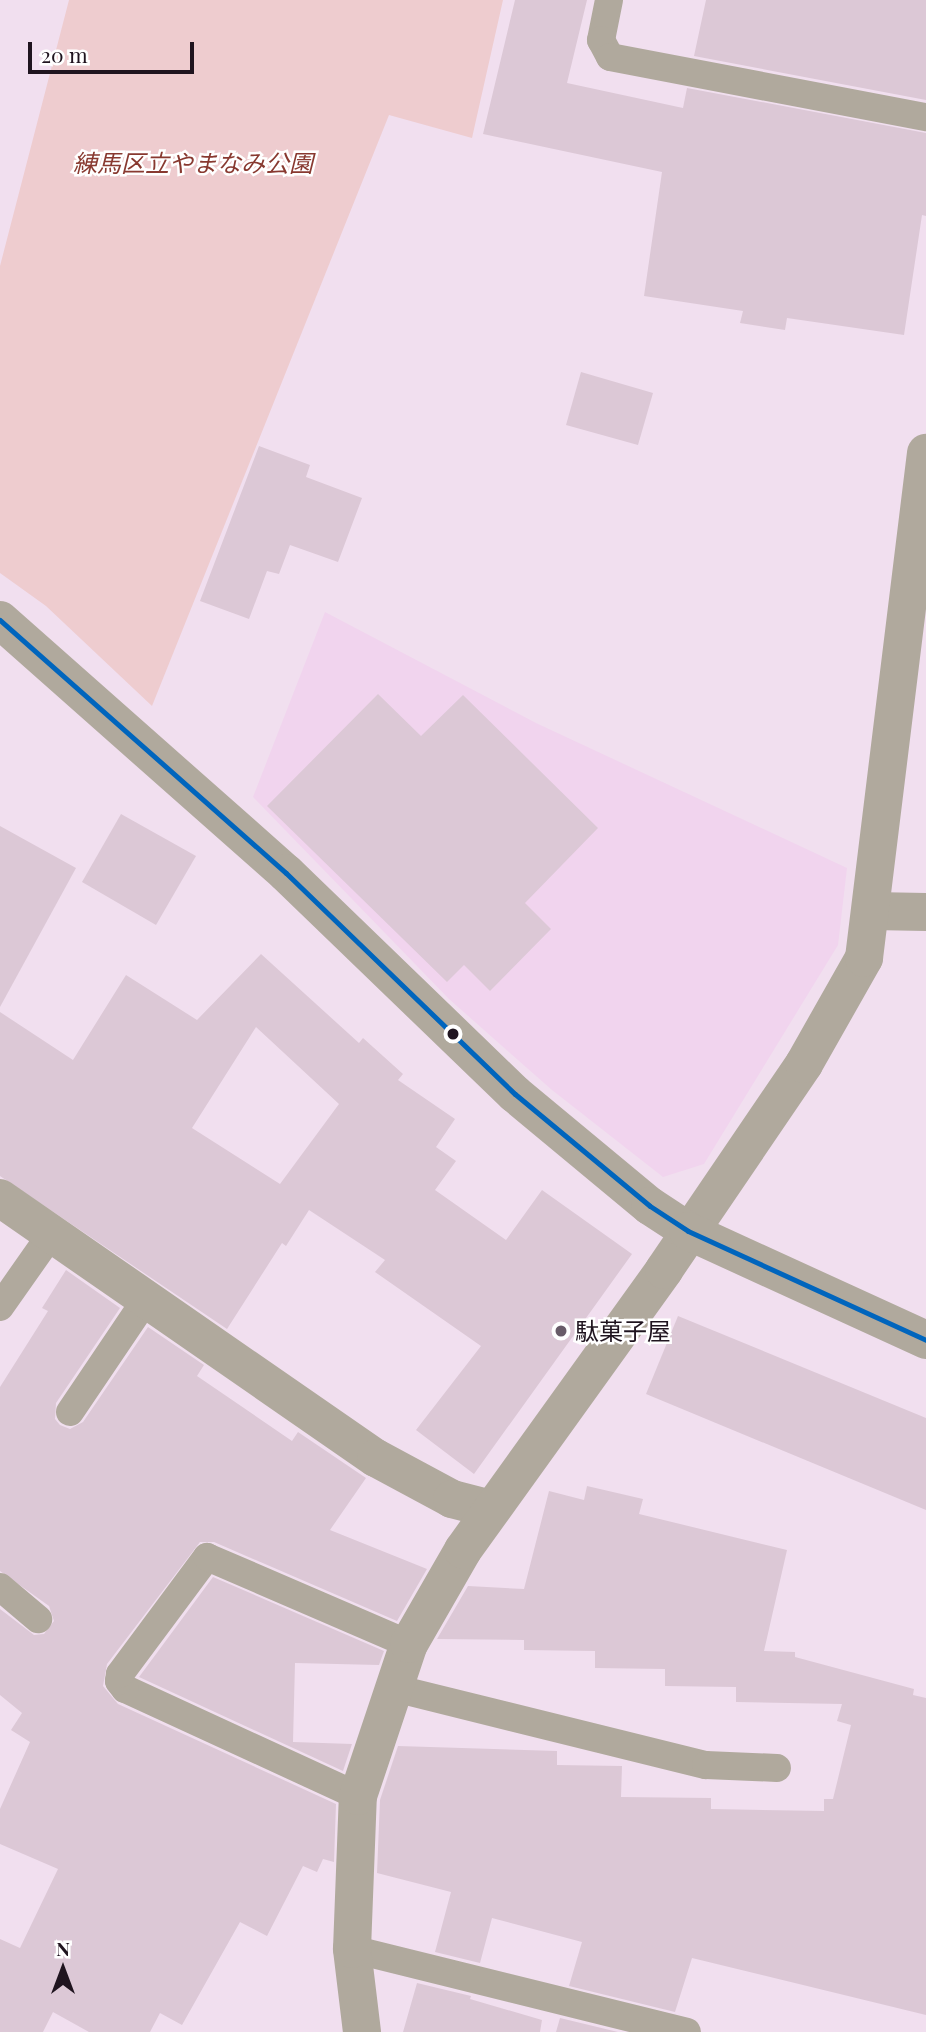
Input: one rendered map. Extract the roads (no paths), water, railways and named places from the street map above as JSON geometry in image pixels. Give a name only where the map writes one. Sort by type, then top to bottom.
[{"type":"street","points":[[362,2032],[352,1949],[358,1796],[410,1644],[491,1509],[688,1231],[833,1017],[864,958],[872,911],[926,453]]},
{"type":"street","points":[[0,620],[286,873],[515,1094],[688,1231],[926,1340]]},
{"type":"street","points":[[872,911],[926,912]]},
{"type":"street","points":[[0,1198],[403,1475],[452,1500],[491,1509]]},
{"type":"lane","points":[[609,0],[601,40],[610,57],[926,117]]},
{"type":"lane","points":[[0,1307],[52,1233]]},
{"type":"lane","points":[[70,1412],[146,1298]]},
{"type":"lane","points":[[358,1796],[125,1689],[119,1681],[120,1674],[207,1557],[410,1644]]},
{"type":"lane","points":[[0,1587],[38,1619]]},
{"type":"lane","points":[[394,1688],[706,1765],[777,1768]]},
{"type":"lane","points":[[352,1949],[687,2032]]},
{"type":"place","name":"駄菓子屋","points":[[561,1331]]},
{"type":"park label","name":"練馬区立やまなみ公園","points":[[193,163]]}]
